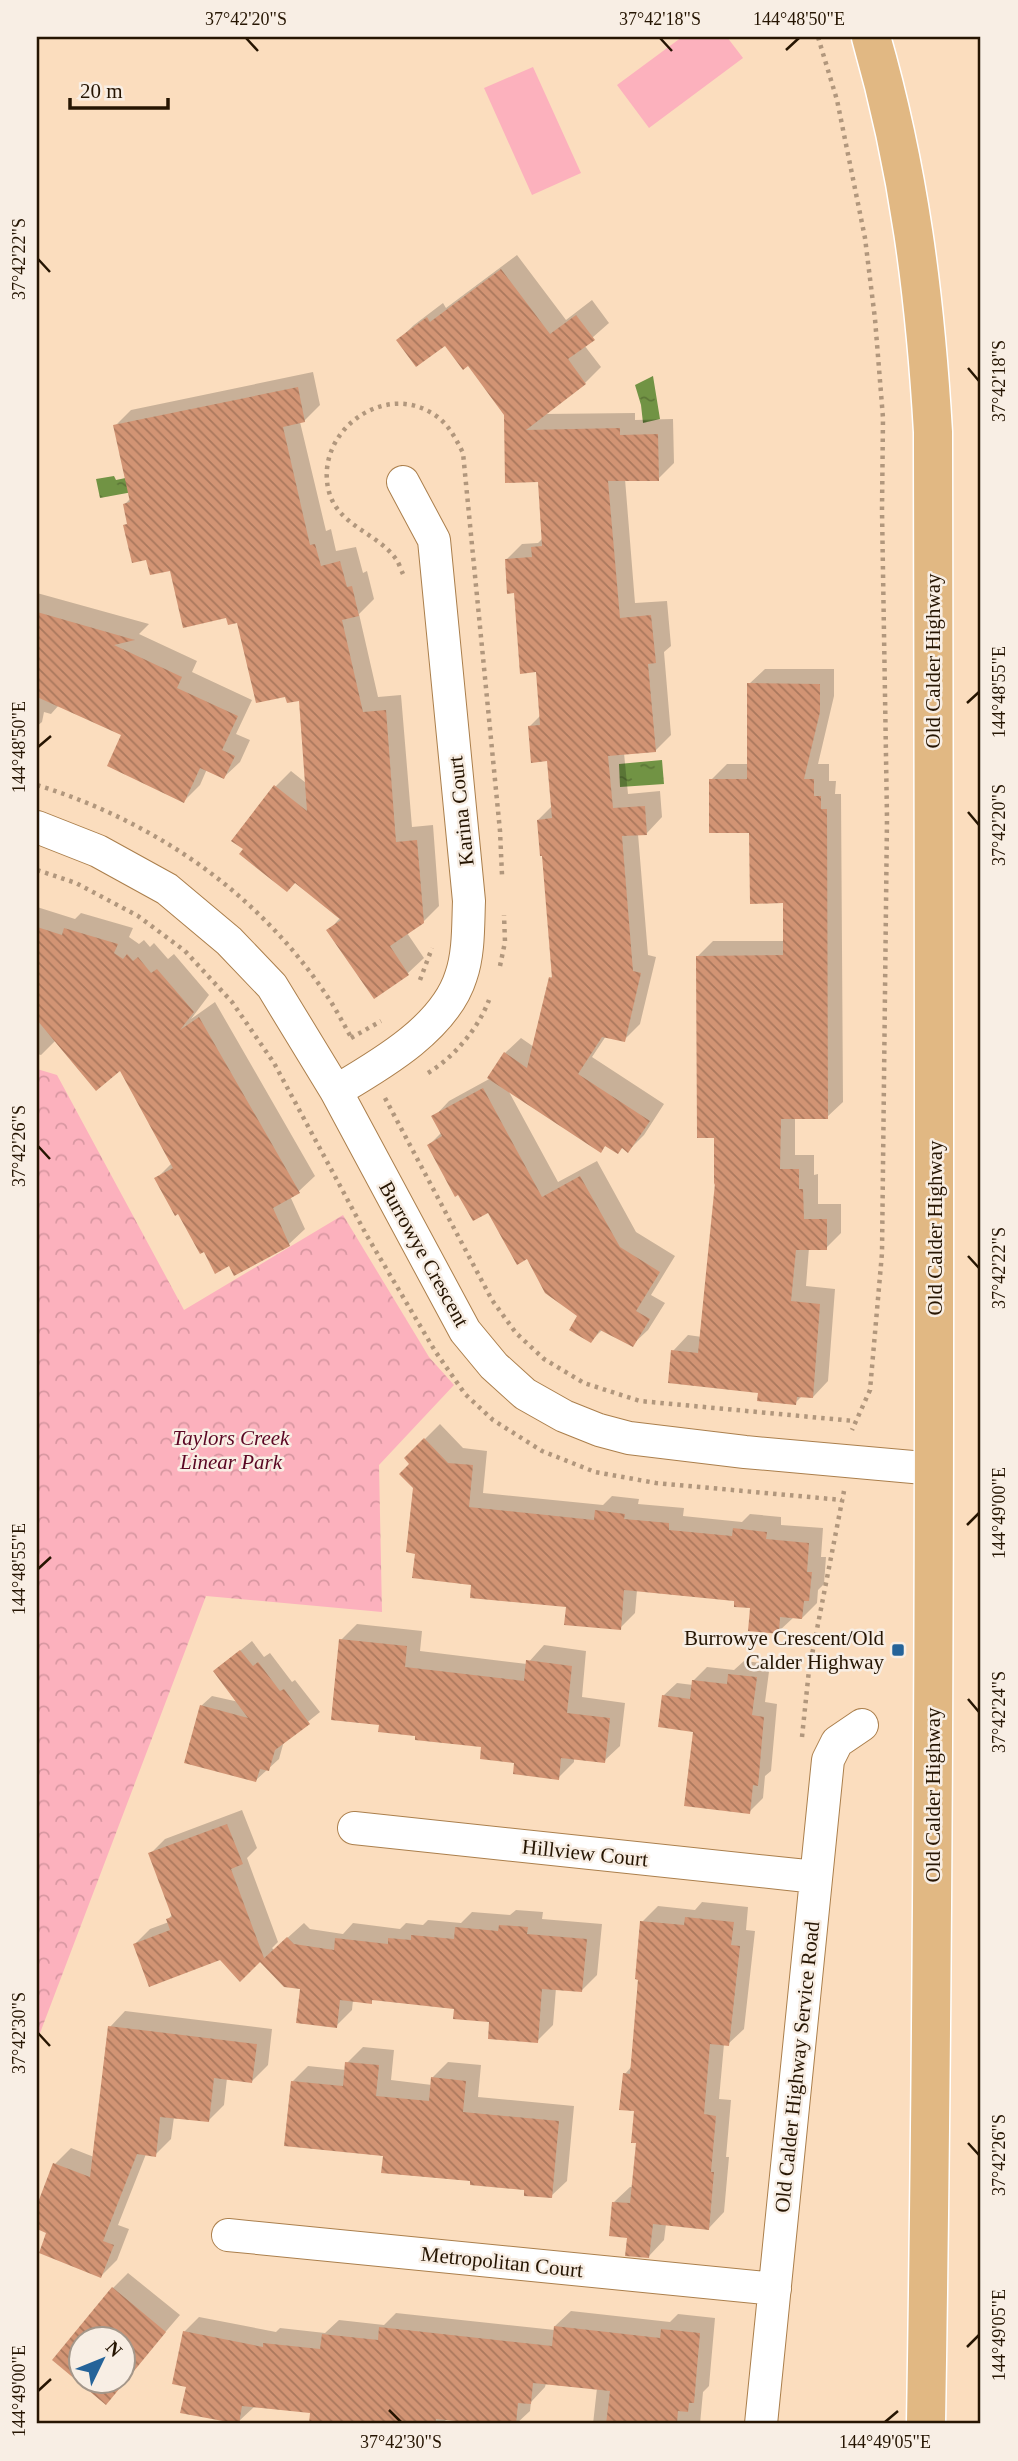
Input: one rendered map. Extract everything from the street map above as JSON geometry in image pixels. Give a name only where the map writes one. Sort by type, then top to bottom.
[{"type":"main road","name":"Old Calder Highway","points":[[871,37],[891,108],[917,245],[927,336],[933,432],[935,1469],[932,2066],[926,2424]]},
{"type":"street","name":"Karina Court","points":[[336,1091],[372,1070],[423,1030],[446,1006],[461,977],[468,930],[469,901],[434,540],[403,482]]},
{"type":"street","name":"Burrowye Crescent","points":[[37,827],[98,851],[167,889],[229,941],[272,986],[336,1091],[465,1331],[494,1366],[525,1394],[564,1416],[629,1438],[935,1469]]},
{"type":"street","name":"Old Calder Highway Service Road","points":[[761,2424],[828,1760],[837,1742],[862,1725]]},
{"type":"street","name":"Hillview Court","points":[[354,1828],[816,1877]]},
{"type":"street","name":"Metropolitan Court","points":[[228,2235],[775,2289]]},
{"type":"path","points":[[802,1738],[809,1670],[842,1500],[854,1421],[866,1403],[870,1390],[884,1189],[887,818],[883,418],[865,238],[837,100],[818,37]]},
{"type":"path","points":[[37,785],[79,798],[155,835],[208,869],[251,906],[290,947],[325,992],[372,1070],[434,1194],[492,1300],[516,1333],[544,1359],[584,1382],[640,1401],[854,1421]]},
{"type":"green space","points":[[682,37],[727,37],[743,58],[649,128],[617,85]]},
{"type":"green space","points":[[533,67],[581,173],[532,195],[484,88]]},
{"type":"green space","name":"Taylors Creek Linear Park","points":[[37,1069],[57,1075],[184,1310],[343,1215],[429,1357],[454,1385],[379,1465],[382,1612],[206,1596],[37,2041]]},
{"type":"water","points":[[653,376],[660,419],[643,423],[635,385]]},
{"type":"water","points":[[114,476],[116,480],[135,476],[138,491],[100,498],[96,479]]},
{"type":"water","points":[[662,760],[664,784],[620,787],[619,764]]},
{"type":"building","points":[[501,269],[550,334],[576,315],[595,340],[568,359],[586,384],[526,430],[620,428],[620,435],[658,434],[659,481],[608,481],[620,618],[651,615],[656,663],[648,664],[656,752],[608,756],[613,808],[645,806],[647,835],[622,836],[633,971],[641,973],[625,1042],[602,1037],[578,1074],[650,1121],[628,1153],[622,1148],[618,1154],[605,1146],[601,1153],[487,1078],[504,1052],[527,1068],[549,977],[552,978],[537,820],[552,818],[547,761],[531,763],[528,726],[540,725],[536,672],[520,674],[514,593],[507,594],[505,559],[532,557],[531,547],[542,546],[538,482],[505,483],[504,415],[468,366],[463,370],[445,346],[416,367],[396,340],[427,317],[430,322]]},
{"type":"building","points":[[298,387],[305,422],[283,427],[310,545],[315,544],[321,566],[340,561],[347,587],[352,586],[359,616],[342,620],[363,712],[386,710],[396,842],[417,840],[424,923],[390,946],[409,975],[374,999],[326,930],[341,920],[295,883],[287,892],[239,854],[243,849],[231,841],[274,785],[307,811],[299,701],[287,703],[285,697],[256,703],[237,623],[228,625],[226,618],[183,628],[170,571],[150,575],[146,560],[132,563],[123,525],[127,524],[123,504],[130,502],[113,425]]},
{"type":"building","points":[[37,612],[135,640],[114,645],[182,677],[177,688],[238,716],[222,750],[235,756],[224,779],[200,768],[184,803],[107,766],[121,735],[37,697]]},
{"type":"building","points":[[747,683],[820,684],[820,712],[804,779],[814,779],[814,796],[821,796],[821,809],[827,809],[828,1119],[781,1119],[780,1169],[799,1169],[804,1219],[827,1219],[827,1250],[796,1250],[791,1301],[820,1304],[813,1398],[797,1397],[796,1405],[757,1401],[758,1393],[668,1383],[671,1350],[698,1353],[715,1183],[714,1185],[714,1138],[697,1138],[696,956],[783,955],[783,903],[750,904],[749,833],[709,833],[709,779],[747,779]]},
{"type":"building","points":[[37,927],[62,935],[64,928],[118,944],[114,953],[123,959],[127,954],[133,961],[138,957],[151,973],[157,969],[194,1012],[180,1030],[199,1017],[300,1193],[273,1208],[290,1246],[234,1276],[229,1266],[215,1274],[204,1252],[200,1254],[178,1214],[175,1216],[154,1178],[173,1168],[120,1071],[96,1091],[37,1020]]},
{"type":"building","points":[[483,1088],[542,1197],[580,1176],[620,1247],[660,1272],[636,1311],[650,1319],[633,1347],[600,1330],[591,1343],[569,1330],[577,1316],[545,1293],[527,1259],[517,1265],[488,1213],[473,1221],[458,1195],[455,1197],[427,1145],[442,1136],[431,1116]]},
{"type":"building","points":[[424,1438],[448,1463],[473,1465],[469,1507],[594,1520],[595,1510],[625,1514],[624,1519],[669,1523],[669,1530],[732,1536],[733,1528],[767,1532],[766,1539],[809,1543],[807,1572],[812,1572],[809,1601],[804,1601],[802,1619],[780,1617],[779,1634],[748,1631],[750,1608],[734,1607],[734,1601],[624,1590],[621,1630],[564,1625],[566,1607],[470,1598],[471,1585],[412,1578],[415,1554],[406,1552],[413,1488],[399,1474],[409,1464],[404,1458]]},
{"type":"building","points":[[339,1639],[407,1646],[405,1667],[524,1681],[526,1660],[572,1666],[567,1713],[610,1718],[605,1763],[561,1758],[559,1780],[513,1774],[514,1763],[480,1759],[481,1747],[415,1740],[415,1736],[378,1732],[379,1725],[331,1720]]},
{"type":"building","points":[[240,1650],[253,1666],[258,1662],[280,1691],[284,1689],[310,1724],[275,1750],[269,1771],[260,1769],[256,1782],[184,1763],[200,1705],[248,1718],[213,1671]]},
{"type":"building","points":[[728,1674],[757,1677],[752,1715],[764,1717],[758,1786],[753,1785],[750,1814],[684,1806],[693,1732],[658,1727],[662,1695],[690,1699],[692,1680],[727,1684]]},
{"type":"building","points":[[227,1824],[243,1864],[231,1869],[264,1958],[240,1982],[220,1960],[149,1987],[133,1944],[170,1930],[166,1919],[172,1917],[148,1853]]},
{"type":"building","points":[[685,1917],[734,1922],[731,1945],[740,1946],[729,2046],[710,2044],[704,2114],[716,2116],[709,2230],[653,2224],[649,2258],[625,2256],[627,2238],[609,2236],[612,2202],[630,2203],[636,2143],[631,2143],[634,2111],[619,2110],[623,2073],[630,2074],[640,1921],[684,1925]]},
{"type":"building","points":[[499,1925],[528,1927],[527,1934],[587,1939],[582,1992],[542,1989],[538,2043],[488,2039],[489,2022],[453,2019],[454,2009],[372,2000],[372,2004],[340,2000],[337,2028],[296,2023],[300,1989],[284,1987],[260,1962],[287,1937],[294,1944],[334,1950],[335,1938],[388,1944],[388,1938],[411,1940],[411,1935],[454,1939],[455,1927],[498,1931]]},
{"type":"building","points":[[108,2026],[257,2044],[252,2083],[214,2078],[209,2122],[160,2117],[156,2157],[137,2154],[103,2241],[114,2245],[101,2278],[39,2253],[46,2233],[37,2229],[37,2205],[53,2163],[90,2177]]},
{"type":"building","points":[[345,2062],[379,2065],[376,2096],[429,2101],[431,2077],[466,2081],[463,2112],[559,2121],[552,2198],[524,2196],[524,2190],[470,2185],[470,2181],[381,2173],[383,2156],[284,2146],[291,2081],[343,2086]]},
{"type":"building","points":[[112,2287],[166,2332],[136,2368],[136,2324],[82,2324]]},
{"type":"building","points":[[554,2326],[660,2338],[661,2329],[700,2333],[694,2403],[689,2403],[688,2412],[678,2411],[677,2424],[606,2424],[610,2391],[533,2383],[531,2404],[518,2403],[516,2424],[436,2419],[435,2424],[309,2424],[310,2413],[242,2406],[239,2424],[180,2413],[186,2387],[172,2384],[183,2331],[263,2347],[263,2343],[320,2349],[322,2334],[378,2340],[379,2327],[552,2346]]},
{"type":"building","points":[[66,2343],[66,2372],[52,2360]]},
{"type":"building","points":[[93,2394],[115,2394],[106,2405]]},
{"type":"place","name":"Burrowye Crescent/Old Calder Highway","points":[[898,1650]]}]
